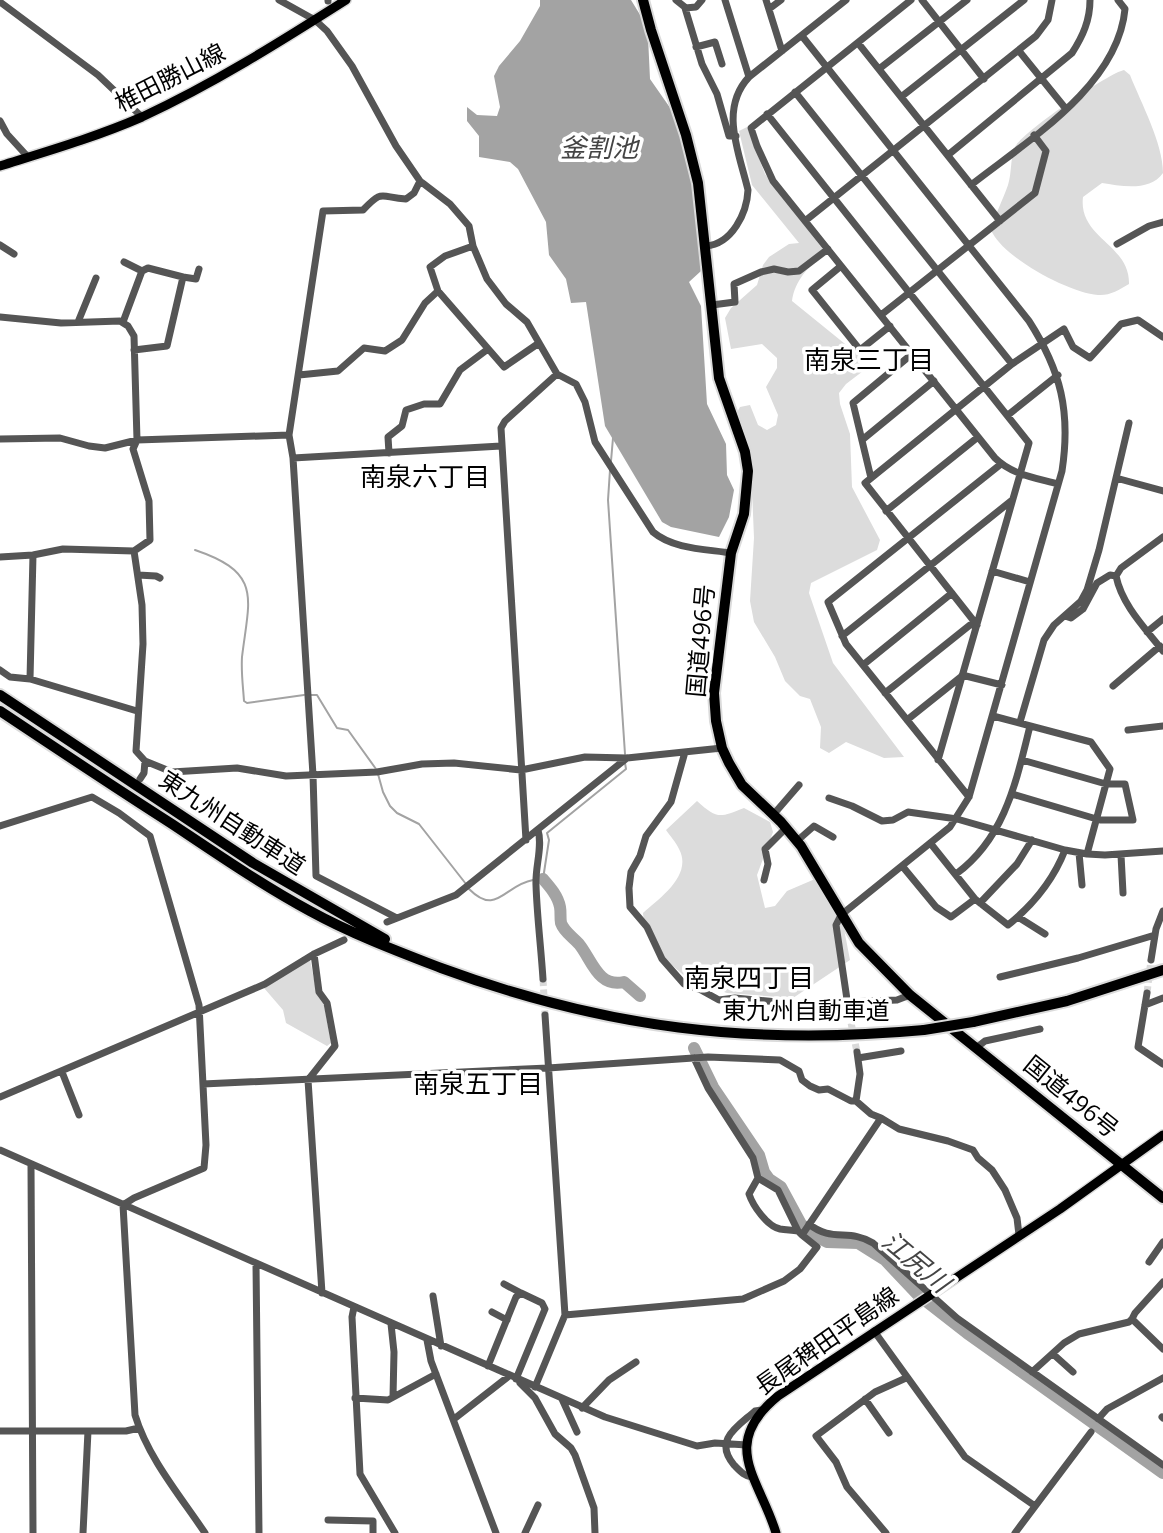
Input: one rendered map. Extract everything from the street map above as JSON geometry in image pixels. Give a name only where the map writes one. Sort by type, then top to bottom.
[{"type":"highway","name":"国道496号","points":[[643,0],[686,135],[698,183],[719,378],[745,452],[748,471],[744,514],[731,553],[714,693],[722,748],[742,785],[786,828],[812,862],[859,943],[910,995],[1163,1198]]},
{"type":"highway","name":"東九州自動車道","points":[[0,695],[289,885],[365,929],[449,971]]},
{"type":"highway","name":"東九州自動車道","points":[[0,710],[282,896],[352,932],[449,971],[552,1003],[637,1022],[692,1030],[810,1037],[924,1030],[973,1022],[1067,1002],[1163,970]]},
{"type":"main road","name":"椎田勝山線","points":[[0,166],[142,117],[227,73],[315,20],[330,2],[346,0]]},
{"type":"main road","name":"長尾稗田平島線","points":[[747,1445],[751,1429],[762,1410],[778,1396],[1163,1135]]},
{"type":"main road","points":[[747,1445],[752,1477],[776,1533]]},
{"type":"street","points":[[279,0],[315,20],[327,31],[352,66],[396,146],[420,181],[450,204],[469,226],[473,246],[487,279],[496,292],[527,321],[557,374],[576,384],[585,402],[596,442],[653,532],[662,540],[674,544],[731,553]]},
{"type":"street","points":[[676,0],[685,8],[702,64],[717,94],[729,136],[736,136]]},
{"type":"street","points":[[685,8],[696,7],[702,0]]},
{"type":"street","points":[[724,0],[750,77]]},
{"type":"street","points":[[766,0],[782,51]]},
{"type":"street","points":[[769,9],[781,0]]},
{"type":"street","points":[[896,0],[901,8]]},
{"type":"street","points":[[911,0],[751,128],[773,181],[1001,464],[1020,474],[1058,484]]},
{"type":"street","points":[[922,0],[984,79]]},
{"type":"street","points":[[880,69],[967,0]]},
{"type":"street","points":[[805,221],[1019,51],[1044,28],[1052,0]]},
{"type":"street","points":[[947,155],[1063,62],[1079,42],[1090,13],[1090,0]]},
{"type":"street","points":[[971,185],[1066,109],[1093,81],[1120,36],[1125,9],[1118,0]]},
{"type":"street","points":[[706,246],[719,243],[739,223],[745,212],[748,190],[732,119],[738,90],[841,1]]},
{"type":"street","points":[[901,97],[1021,1]]},
{"type":"street","points":[[0,2],[97,75],[142,117]]},
{"type":"street","points":[[802,36],[1029,321],[1058,375],[1066,427],[1066,447],[1058,484],[969,797],[957,819],[931,844],[841,915],[836,926],[849,1013]]},
{"type":"street","points":[[696,47],[715,42],[722,64]]},
{"type":"street","points":[[858,43],[1000,221]]},
{"type":"street","points":[[1019,51],[1066,109]]},
{"type":"street","points":[[795,92],[1012,365]]},
{"type":"street","points":[[767,114],[1029,443],[938,760]]},
{"type":"street","points":[[0,121],[7,134],[28,158]]},
{"type":"street","points":[[881,315],[1035,193],[1046,151],[1034,135]]},
{"type":"street","points":[[397,918],[316,876],[313,775],[293,458],[289,435],[323,211],[363,210],[371,199],[383,195],[406,199],[414,194],[420,181]]},
{"type":"street","points":[[1117,244],[1149,226],[1163,222]]},
{"type":"street","points":[[0,245],[14,254]]},
{"type":"street","points":[[473,246],[445,256],[430,267],[438,291],[504,367],[539,343]]},
{"type":"street","points":[[712,305],[735,302],[734,284],[774,269],[799,271],[828,249]]},
{"type":"street","points":[[124,262],[142,271]]},
{"type":"street","points":[[841,266],[812,290],[860,350],[890,326]]},
{"type":"street","points":[[123,322],[142,271],[148,268],[196,279],[199,269]]},
{"type":"street","points":[[134,350],[167,346],[183,277]]},
{"type":"street","points":[[78,321],[96,278]]},
{"type":"street","points":[[299,375],[338,371],[364,348],[385,351],[402,341],[425,303],[438,291]]},
{"type":"street","points":[[0,317],[61,323],[104,320],[123,322],[128,326],[134,337],[137,440],[133,449],[149,501],[150,540],[134,551],[63,549],[33,555],[0,557]]},
{"type":"street","points":[[977,625],[864,483],[1012,365],[1064,329],[1073,347],[1090,358],[1121,324],[1138,320],[1163,337]]},
{"type":"street","points":[[389,453],[388,436],[402,426],[406,410],[424,404],[440,404],[460,370],[488,349]]},
{"type":"street","points":[[871,478],[853,403],[912,354]]},
{"type":"street","points":[[526,840],[501,446],[502,424],[557,374]]},
{"type":"street","points":[[1008,415],[1058,375]]},
{"type":"street","points":[[862,440],[934,381]]},
{"type":"street","points":[[1020,722],[1044,640],[1054,625],[1081,601],[1087,590],[1129,423]]},
{"type":"street","points":[[0,439],[60,438],[105,448],[137,440],[289,435]]},
{"type":"street","points":[[886,511],[978,437]]},
{"type":"street","points":[[293,458],[501,446]]},
{"type":"street","points":[[969,797],[863,665],[842,636],[828,603],[1001,464]]},
{"type":"street","points":[[1116,478],[1163,491]]},
{"type":"street","points":[[842,636],[1012,500]]},
{"type":"street","points":[[1116,576],[1121,568],[1163,537]]},
{"type":"street","points":[[134,551],[142,605],[143,644],[136,751],[145,761],[172,772],[236,768],[286,776],[377,772],[422,764],[454,763],[521,769],[585,757],[627,758],[722,748]]},
{"type":"street","points":[[30,679],[33,555]]},
{"type":"street","points":[[992,571],[1030,582]]},
{"type":"street","points":[[138,575],[160,578]]},
{"type":"street","points":[[1065,616],[1071,618],[1083,609],[1097,583],[1110,575],[1116,576]]},
{"type":"street","points":[[1113,686],[1161,645],[1147,632],[1122,594],[1116,576]]},
{"type":"street","points":[[863,665],[952,593]]},
{"type":"street","points":[[1147,632],[1163,620]]},
{"type":"street","points":[[885,693],[970,625],[977,625]]},
{"type":"street","points":[[0,670],[10,677],[30,679],[137,710]]},
{"type":"street","points":[[962,675],[1002,685]]},
{"type":"street","points":[[907,720],[962,675]]},
{"type":"street","points":[[993,716],[1091,742],[1110,769],[1097,818],[1083,853],[1082,885]]},
{"type":"street","points":[[956,874],[978,855],[997,830],[1012,794],[1030,726]]},
{"type":"street","points":[[1128,730],[1163,726]]},
{"type":"street","points":[[685,752],[671,802],[646,836],[631,872],[629,888],[630,907],[647,927],[662,959],[684,984],[701,989],[719,1000],[735,998],[799,1004],[897,1000],[910,995]]},
{"type":"street","points":[[387,922],[456,895],[627,758]]},
{"type":"street","points":[[1012,794],[1100,820],[1133,820],[1125,784],[1106,784],[1022,760]]},
{"type":"street","points":[[140,779],[144,773],[145,761]]},
{"type":"street","points":[[773,815],[799,785]]},
{"type":"street","points":[[0,826],[92,797],[150,836],[200,1012],[206,1145],[204,1168],[123,1205]]},
{"type":"street","points":[[829,798],[882,821],[893,820],[908,812],[957,819],[1083,853],[1121,855],[1163,851]]},
{"type":"street","points":[[119,813],[124,804]]},
{"type":"street","points":[[797,841],[814,826],[833,836]]},
{"type":"street","points":[[764,880],[768,864],[765,849],[786,828]]},
{"type":"street","points":[[538,830],[541,841],[537,853],[536,882],[543,979]]},
{"type":"street","points":[[903,867],[936,908],[951,917],[992,892],[1017,864],[1032,840]]},
{"type":"street","points":[[931,844],[977,901],[1008,925],[1051,879],[1065,850]]},
{"type":"street","points":[[1121,855],[1123,893]]},
{"type":"street","points":[[1151,960],[1155,934],[1163,911]]},
{"type":"street","points":[[1018,916],[1045,934]]},
{"type":"street","points":[[1000,978],[1155,934]]},
{"type":"street","points":[[0,1097],[265,984],[314,954],[344,940]]},
{"type":"street","points":[[314,954],[319,992],[327,1003],[335,1046],[307,1080],[322,1293]]},
{"type":"street","points":[[1147,993],[1138,1046],[1163,1064]]},
{"type":"street","points":[[1144,1005],[1163,998]]},
{"type":"street","points":[[535,1387],[565,1315],[545,1015]]},
{"type":"street","points":[[976,1048],[985,1041],[1040,1029]]},
{"type":"street","points":[[856,1101],[860,1074],[857,1055],[901,1051]]},
{"type":"street","points":[[203,1084],[548,1068],[694,1058],[780,1059],[799,1071],[802,1080],[810,1086],[819,1090],[828,1088],[851,1101],[856,1101],[871,1114],[899,1129],[973,1150],[992,1170],[1004,1190],[1017,1218],[1018,1235]]},
{"type":"street","points":[[694,1058],[708,1088],[753,1158],[758,1178],[749,1194],[751,1200],[771,1225],[800,1233]]},
{"type":"street","points":[[62,1072],[79,1115]]},
{"type":"street","points":[[800,1233],[809,1224],[881,1118]]},
{"type":"street","points":[[0,1150],[582,1408],[689,1444],[747,1445]]},
{"type":"street","points":[[31,1165],[33,1533]]},
{"type":"street","points":[[565,1315],[743,1299],[784,1281],[800,1269],[817,1247],[800,1233],[778,1190],[758,1178]]},
{"type":"street","points":[[123,1205],[134,1403],[139,1428],[166,1476],[205,1533]]},
{"type":"street","points":[[809,1224],[827,1235],[862,1236],[894,1260],[957,1318],[1163,1465]]},
{"type":"street","points":[[1149,1262],[1163,1242]]},
{"type":"street","points":[[256,1264],[259,1533]]},
{"type":"street","points":[[1032,1372],[1064,1343],[1079,1334],[1129,1322],[1163,1282]]},
{"type":"street","points":[[454,1419],[512,1378],[545,1309],[542,1303],[504,1284]]},
{"type":"street","points":[[488,1366],[516,1297],[521,1293]]},
{"type":"street","points":[[433,1296],[441,1346]]},
{"type":"street","points":[[354,1307],[352,1317],[360,1474],[395,1533]]},
{"type":"street","points":[[492,1312],[507,1320]]},
{"type":"street","points":[[1132,1319],[1163,1349]]},
{"type":"street","points":[[391,1324],[394,1352],[393,1397]]},
{"type":"street","points":[[874,1331],[965,1457],[1035,1506]]},
{"type":"street","points":[[427,1339],[430,1360],[496,1533]]},
{"type":"street","points":[[1053,1354],[1073,1373]]},
{"type":"street","points":[[582,1408],[609,1380],[636,1362]]},
{"type":"street","points":[[355,1398],[388,1399],[436,1374]]},
{"type":"street","points":[[512,1378],[535,1398],[555,1434],[575,1455],[594,1508],[595,1533]]},
{"type":"street","points":[[886,1533],[847,1487],[836,1462],[816,1436],[865,1399],[906,1378]]},
{"type":"street","points":[[1098,1419],[1107,1409],[1163,1378]]},
{"type":"street","points":[[562,1399],[577,1432]]},
{"type":"street","points":[[865,1399],[890,1433]]},
{"type":"street","points":[[752,1477],[746,1477],[733,1463],[727,1454],[726,1444],[729,1434],[755,1411],[762,1410]]},
{"type":"street","points":[[0,1431],[126,1431],[139,1428]]},
{"type":"street","points":[[83,1533],[88,1431]]},
{"type":"street","points":[[1015,1533],[1091,1432]]},
{"type":"street","points":[[525,1533],[538,1505]]},
{"type":"street","points":[[328,1520],[373,1521],[373,1533]]},
{"type":"shaded area","points":[[1124,70],[1130,75],[1151,123],[1163,173],[1151,183],[1143,185],[1102,183],[1083,197],[1088,222],[1122,259],[1127,270],[1129,284],[1110,294],[1098,295],[1071,288],[1038,272],[1008,251],[991,230],[1008,185],[1015,147],[1033,129],[1066,104]]},
{"type":"shaded area","points":[[747,127],[765,174],[825,252],[800,280],[792,301],[871,365],[846,384],[839,393],[850,434],[852,487],[880,540],[877,550],[811,583],[809,593],[833,663],[904,757],[884,758],[846,742],[829,753],[820,748],[821,727],[810,699],[800,696],[785,681],[775,657],[754,622],[750,601],[754,538],[751,465],[745,435],[735,416],[740,407],[750,405],[758,425],[767,430],[776,425],[778,415],[766,387],[777,368],[777,358],[762,344],[731,349],[725,318],[731,308],[757,285],[763,265],[769,257],[789,244],[799,243],[752,185],[739,131]]},
{"type":"shaded area","points":[[697,801],[714,814],[729,814],[744,808],[770,822],[773,832],[757,875],[765,908],[775,906],[787,891],[815,879],[844,929],[850,960],[793,998],[727,993],[689,980],[665,959],[644,924],[643,913],[666,893],[678,877],[682,859],[678,846],[666,830]]},
{"type":"shaded area","points":[[310,959],[317,995],[324,1005],[331,1043],[327,1046],[286,1023],[283,1010],[264,988]]},
{"type":"water","name":"釜割池","points":[[540,0],[631,0],[642,18],[648,37],[650,79],[673,112],[692,179],[701,271],[689,282],[701,306],[707,404],[726,444],[727,475],[734,490],[729,517],[719,537],[671,527],[662,522],[605,426],[586,302],[571,303],[566,279],[549,255],[546,222],[518,169],[510,162],[479,157],[479,136],[467,121],[467,107],[477,115],[497,116],[500,107],[494,76],[520,41],[540,6]]},
{"type":"waterway","points":[[611,461],[613,438]]},
{"type":"waterway","points":[[610,470],[608,500],[625,754]]},
{"type":"waterway","points":[[195,550],[232,568],[242,578],[247,590],[242,663],[244,701],[247,703],[304,695]]},
{"type":"waterway","points":[[309,695],[317,695],[337,728],[348,730],[376,769]]},
{"type":"waterway","points":[[539,880],[543,879],[549,840],[547,833],[626,769],[625,763]]},
{"type":"waterway","points":[[378,774],[390,806],[397,813],[419,824],[466,884]]},
{"type":"waterway","name":"江尻川","points":[[543,879],[557,899],[562,926],[579,944],[597,971],[608,981],[624,982],[640,996]]},
{"type":"waterway","points":[[469,889],[479,897],[494,900],[533,880]]},
{"type":"waterway","name":"江尻川","points":[[694,1048],[713,1087],[759,1155],[764,1172],[781,1187],[801,1224],[810,1233],[827,1242],[858,1243],[885,1260],[917,1294],[967,1333],[1163,1473]]},
{"type":"tunnel","points":[[1147,993],[1151,960]]},
{"type":"tunnel","points":[[543,979],[545,1015]]},
{"type":"tunnel","points":[[849,1013],[857,1052]]},
{"type":"district","name":"南泉三丁目","points":[[869,360]]},
{"type":"district","name":"南泉六丁目","points":[[425,477]]},
{"type":"district","name":"南泉四丁目","points":[[749,978]]},
{"type":"district","name":"南泉五丁目","points":[[478,1084]]}]
